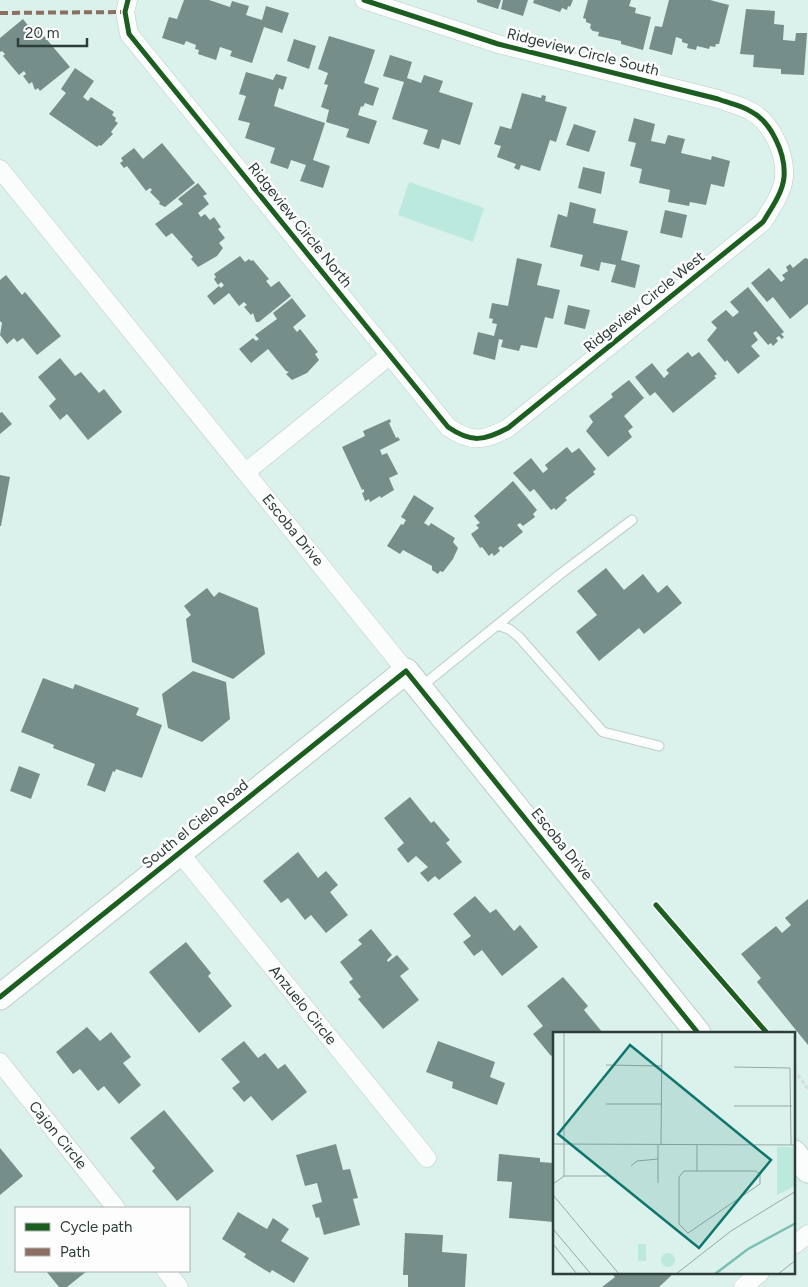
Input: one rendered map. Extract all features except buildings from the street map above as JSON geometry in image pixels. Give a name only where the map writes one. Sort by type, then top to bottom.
[{"type":"street","name":"Ridgeview Circle South","points":[[364,0],[498,44],[718,99],[752,111],[772,131],[780,149]]},
{"type":"street","name":"Ridgeview Circle North","points":[[127,6],[129,34],[448,427],[459,435],[473,439]]},
{"type":"street","name":"Ridgeview Circle West","points":[[473,439],[490,438],[508,428],[763,222],[775,203],[784,177],[780,149]]},
{"type":"street","name":"Escoba Drive","points":[[0,169],[697,1032]]},
{"type":"street","points":[[246,472],[389,356]]},
{"type":"street","name":"South el Cielo Road","points":[[0,998],[179,852],[413,680]]},
{"type":"street","name":"Anzuelo Circle","points":[[179,852],[427,1158]]},
{"type":"street","name":"Cajon Circle","points":[[0,1062],[115,1207]]},
{"type":"street","points":[[796,1155],[808,1170]]},
{"type":"street","points":[[796,1244],[808,1234]]},
{"type":"street","points":[[167,1272],[179,1287]]},
{"type":"street","points":[[743,1287],[759,1274]]},
{"type":"lane","points":[[413,680],[497,625],[632,520]]},
{"type":"lane","points":[[497,625],[509,629],[519,636],[603,732],[659,746]]},
{"type":"path","points":[[656,905],[766,1032]]},
{"type":"path","points":[[796,1073],[808,1089]]},
{"type":"green space","points":[[409,182],[484,208],[473,242],[398,215]]},
{"type":"marked path","points":[[0,13],[125,12]]},
{"type":"cycle path","points":[[128,0],[125,12],[129,34],[448,427],[464,436],[485,438],[508,428],[763,222],[779,194],[784,177],[780,149],[771,130],[758,116],[746,109],[718,99],[498,44],[364,0]]},
{"type":"cycle path","points":[[0,997],[406,671],[697,1032]]},
{"type":"cycle path","points":[[656,905],[766,1032]]}]
